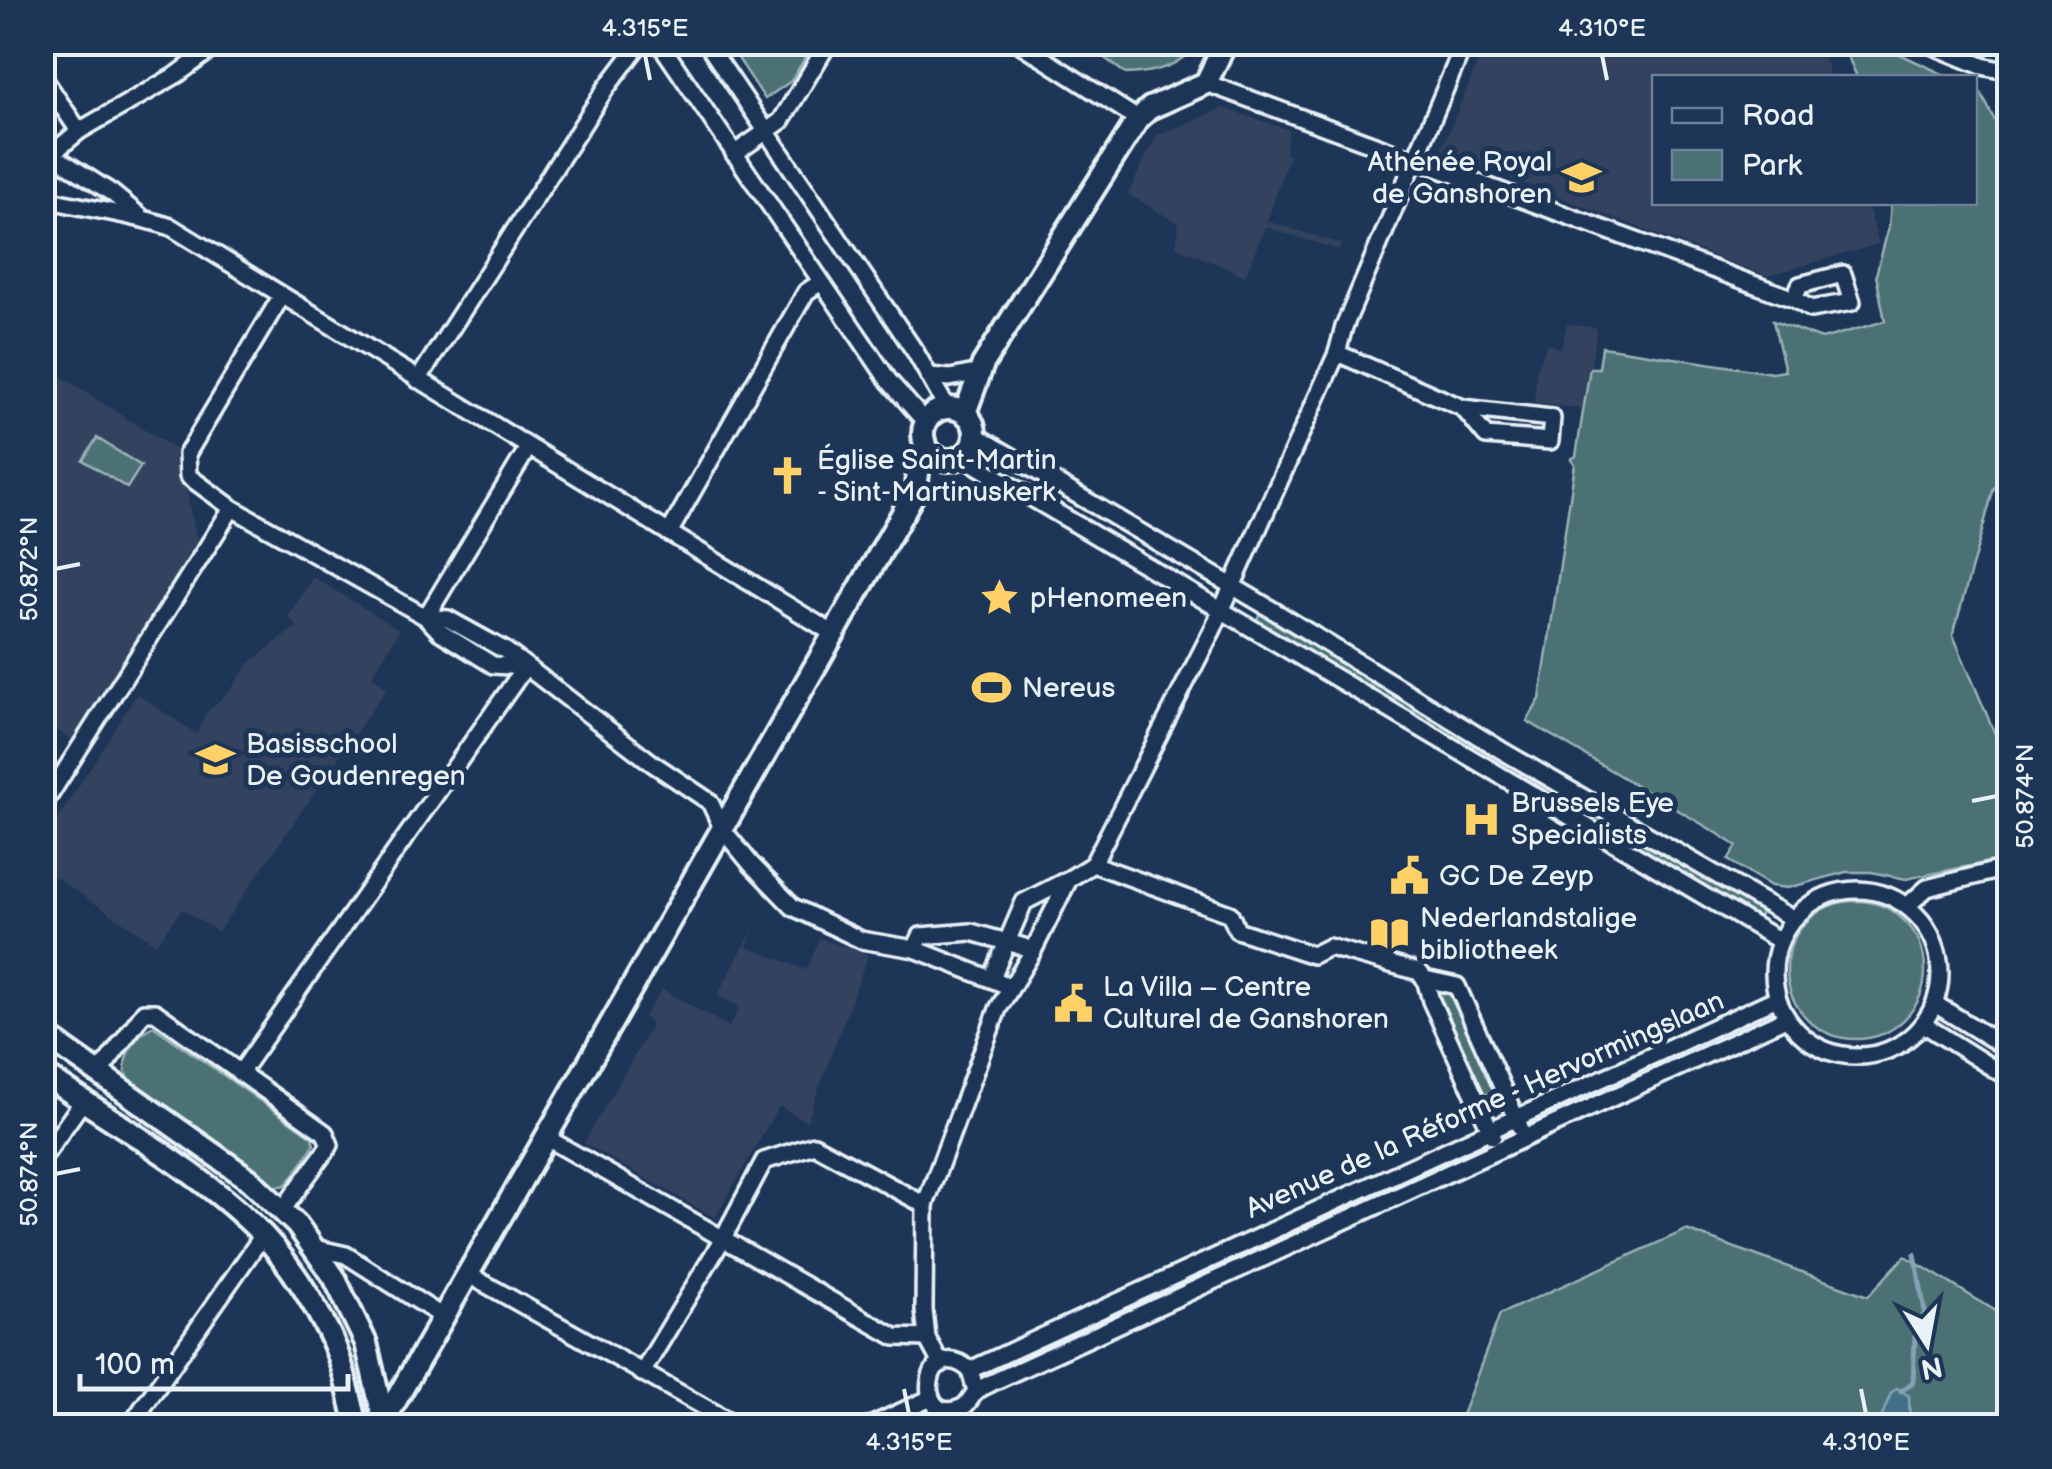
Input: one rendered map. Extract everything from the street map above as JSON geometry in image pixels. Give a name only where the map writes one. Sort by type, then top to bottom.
[{"type":"street","points":[[140,216],[112,194],[45,155],[178,74],[221,42]]},
{"type":"street","points":[[418,380],[606,88],[641,42]]},
{"type":"street","points":[[659,42],[889,381],[926,423]]},
{"type":"street","points":[[384,1425],[916,490],[936,474],[945,455],[973,444],[975,435],[970,420],[956,411],[930,376],[706,42]]},
{"type":"street","points":[[734,154],[781,120],[828,42]]},
{"type":"street","points":[[1017,42],[1138,119]]},
{"type":"street","points":[[956,411],[977,369],[1138,119],[1150,108],[1206,83],[1226,42]]},
{"type":"street","points":[[994,973],[1024,902],[1093,864],[1222,612],[1337,353],[1344,327],[1464,42]]},
{"type":"street","points":[[1924,42],[1982,66],[2010,72]]},
{"type":"street","points":[[1206,83],[1794,299]]},
{"type":"street","points":[[44,86],[79,131]]},
{"type":"street","points":[[42,198],[101,213],[140,216],[171,227],[834,634]]},
{"type":"street","points":[[669,533],[806,292],[821,282]]},
{"type":"street","points":[[281,297],[187,454],[188,476],[232,508],[426,617],[448,619],[506,650],[666,773],[710,802],[722,830],[793,907],[861,940],[915,949],[1011,987]]},
{"type":"street","points":[[1337,353],[1462,408],[1552,418],[1550,441],[1486,436],[1462,408]]},
{"type":"street","points":[[930,376],[950,378],[977,369]]},
{"type":"street","points":[[956,411],[934,413],[926,423],[924,437],[945,455],[1222,612],[1780,941]]},
{"type":"street","points":[[975,435],[1233,586],[1501,750],[1793,919]]},
{"type":"street","points":[[426,617],[528,448]]},
{"type":"street","points":[[42,808],[232,508]]},
{"type":"street","points":[[240,1073],[525,666]]},
{"type":"street","points":[[1488,770],[1501,750]]},
{"type":"street","points":[[1093,864],[1230,914],[1237,930],[1313,956],[1329,947],[1418,972],[1425,980],[1499,1149]]},
{"type":"street","points":[[1906,906],[1927,888],[2010,867]]},
{"type":"street","points":[[941,1364],[927,1338],[924,1310],[925,1205],[998,1009],[1069,879]]},
{"type":"street","points":[[1847,890],[1878,892],[1906,906],[1926,925],[1938,950],[1940,978],[1935,1004],[1923,1024],[1894,1048],[1857,1056],[1821,1048],[1796,1030],[1777,998],[1773,969],[1780,941],[1793,919],[1818,900],[1847,890]]},
{"type":"street","points":[[915,949],[921,936],[971,932],[1024,947]]},
{"type":"street","points":[[1425,980],[1457,986],[1525,1137]]},
{"type":"street","name":"Avenue de la Réforme - Hervormingslaan","points":[[970,1370],[1777,998]]},
{"type":"street","points":[[1935,1004],[2010,1050]]},
{"type":"street","points":[[99,1073],[144,1012],[155,1012],[330,1138],[330,1145],[282,1209]]},
{"type":"street","name":"Avenue de la Réforme - Hervormingslaan","points":[[931,1398],[953,1418],[976,1391],[1786,1018]]},
{"type":"street","points":[[1923,1024],[2010,1079]]},
{"type":"street","points":[[42,1034],[250,1180],[282,1209],[316,1248],[366,1342],[384,1425]]},
{"type":"street","points":[[42,1073],[212,1190],[264,1235],[292,1270],[329,1334],[345,1376],[357,1426]]},
{"type":"street","points":[[42,1159],[83,1101]]},
{"type":"street","points":[[548,1138],[895,1336],[927,1338]]},
{"type":"street","points":[[642,1373],[722,1240],[764,1161],[814,1145],[925,1205]]},
{"type":"street","points":[[130,1426],[264,1235]]},
{"type":"street","points":[[316,1248],[346,1255],[443,1317]]},
{"type":"street","points":[[1214,1256],[1223,1276]]},
{"type":"street","points":[[468,1275],[738,1426]]},
{"type":"street","points":[[870,1426],[931,1398],[930,1375],[941,1364],[956,1362],[970,1370],[976,1391]]},
{"type":"shaded area","name":"Athénée Royal de Ganshoren","points":[[1486,43],[1820,43],[1829,75],[1652,75],[1652,205],[1868,205],[1879,244],[1767,276],[1441,150]]},
{"type":"shaded area","points":[[1223,108],[1289,130],[1285,153],[1289,155],[1267,221],[1341,244],[1339,250],[1265,227],[1245,276],[1176,247],[1179,224],[1128,194],[1156,136]]},
{"type":"shaded area","points":[[1567,324],[1597,328],[1584,409],[1534,403],[1537,368],[1547,343],[1561,348]]},
{"type":"shaded area","points":[[43,365],[178,451],[199,549],[77,743],[43,722]]},
{"type":"shaded area","name":"Basisschool De Goudenregen","points":[[313,577],[400,630],[372,676],[387,688],[218,932],[182,909],[156,944],[43,869],[43,842],[137,694],[197,734],[205,714],[232,688],[250,662],[297,626],[288,617]]},
{"type":"shaded area","points":[[754,928],[747,947],[807,970],[819,938],[868,955],[807,1122],[779,1106],[715,1218],[584,1143],[648,1032],[651,1025],[644,1016],[660,988],[729,1027],[740,1007],[717,995]]},
{"type":"shaded area","points":[[1897,1388],[1909,1396],[1910,1426],[1878,1426],[1891,1393]]},
{"type":"green space","points":[[1099,42],[1198,43],[1166,67],[1126,74],[1094,50]]},
{"type":"green space","points":[[728,43],[814,43],[791,81],[765,99]]},
{"type":"green space","points":[[1842,43],[1876,43],[1945,75],[1856,75]]},
{"type":"green space","points":[[1977,91],[1981,93],[2009,149],[2010,474],[1994,488],[1953,635],[2009,767],[2009,858],[1906,879],[1846,872],[1788,888],[1771,886],[1728,860],[1737,846],[1527,721],[1540,699],[1575,464],[1571,459],[1576,456],[1590,368],[1599,368],[1602,347],[1772,373],[1785,371],[1773,321],[1822,339],[1885,321],[1876,275],[1891,205],[1977,205]]},
{"type":"green space","points":[[97,438],[141,466],[127,488],[83,460]]},
{"type":"green space","points":[[1261,612],[1471,738],[1474,746],[1469,748],[1255,622]]},
{"type":"green space","points":[[1525,771],[1762,911],[1757,920],[1521,780],[1520,774]]},
{"type":"green space","points":[[1856,901],[1883,906],[1905,921],[1920,943],[1925,970],[1920,997],[1905,1019],[1883,1034],[1856,1039],[1829,1034],[1807,1019],[1792,997],[1787,970],[1792,943],[1807,921],[1829,906]]},
{"type":"green space","points":[[1440,989],[1449,992],[1491,1085],[1498,1089],[1481,1097],[1482,1090]]},
{"type":"green space","points":[[153,1026],[312,1137],[314,1145],[289,1182],[274,1186],[128,1078],[125,1064],[130,1049]]},
{"type":"green space","points":[[1686,1230],[1868,1296],[1905,1256],[2009,1319],[2009,1426],[1458,1426],[1500,1314]]},
{"type":"waterway","points":[[1901,1391],[1913,1382],[1915,1337],[1925,1312],[1915,1254]]},
{"type":"place","name":"Athénée Royal de Ganshoren","points":[[1582,178]]},
{"type":"place","name":"Église Saint-Martin - Sint-Martinuskerk","points":[[787,476]]},
{"type":"place","name":"pHenomeen","points":[[1000,598]]},
{"type":"place","name":"Nereus","points":[[992,688]]},
{"type":"place","name":"Basisschool De Goudenregen","points":[[216,760]]},
{"type":"place","name":"Brussels Eye Specialists","points":[[1481,819]]},
{"type":"place","name":"GC De Zeyp","points":[[1409,876]]},
{"type":"place","name":"Nederlandstalige bibliotheek","points":[[1390,934]]},
{"type":"place","name":"La Villa – Centre Culturel de Ganshoren","points":[[1073,1003]]}]
